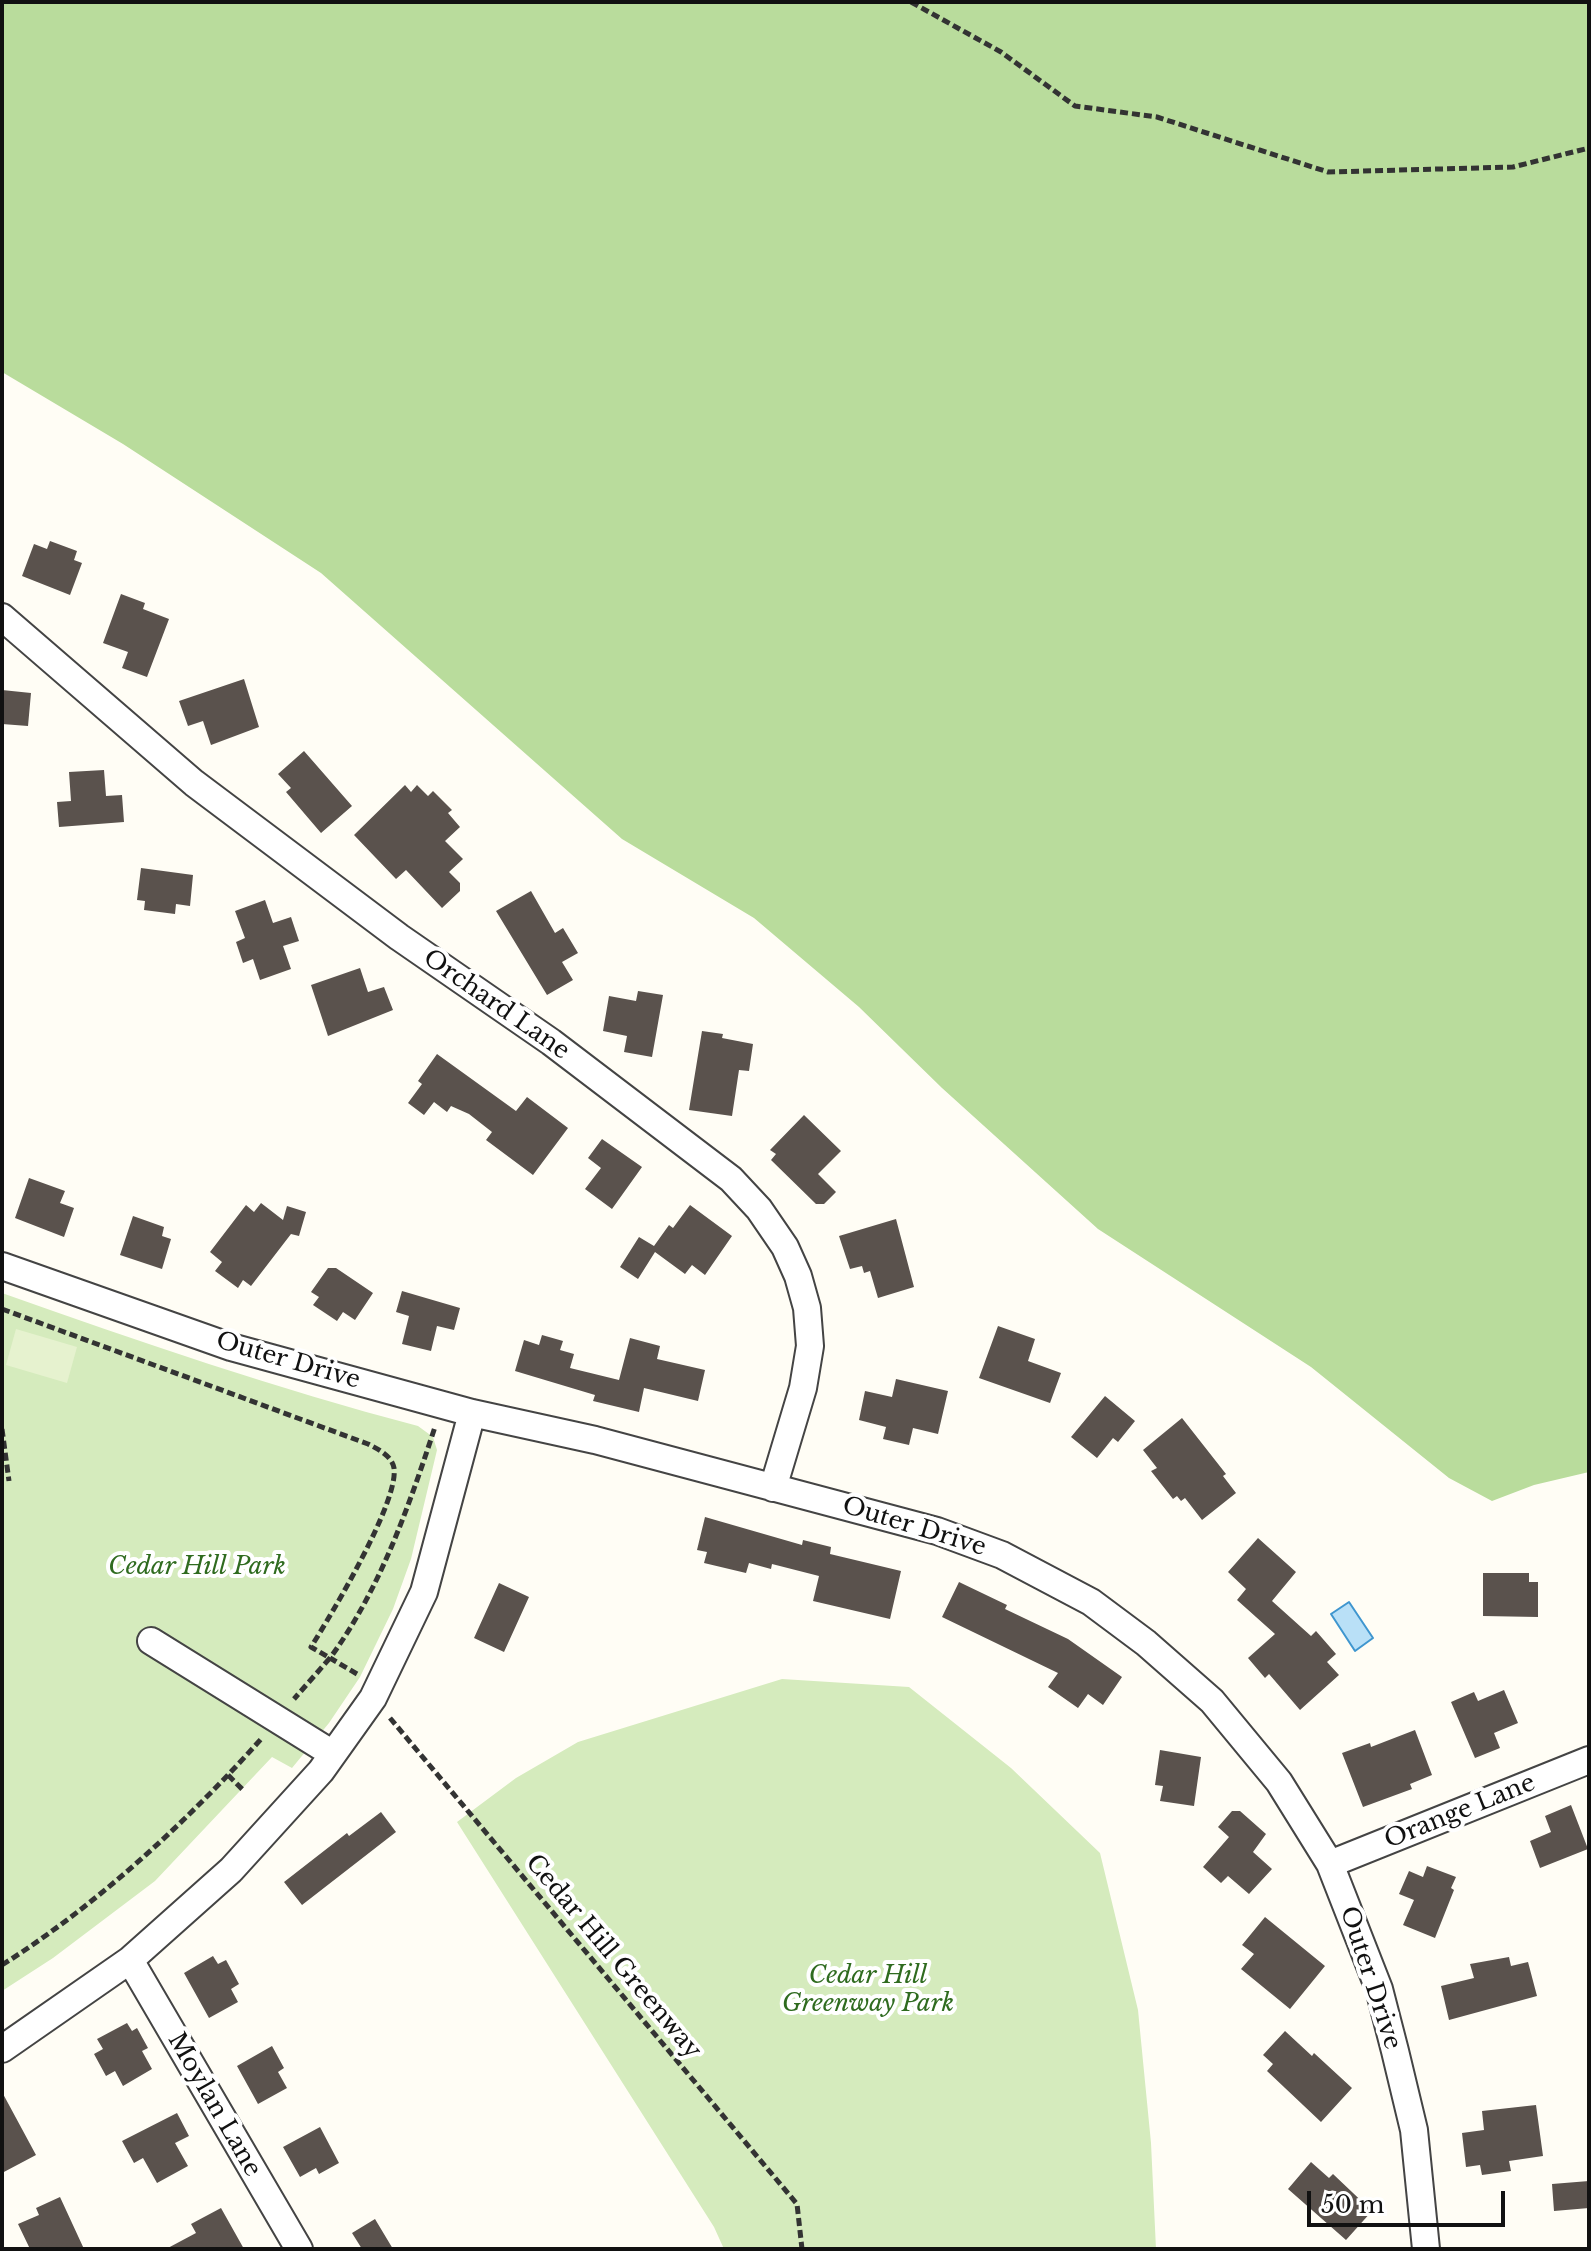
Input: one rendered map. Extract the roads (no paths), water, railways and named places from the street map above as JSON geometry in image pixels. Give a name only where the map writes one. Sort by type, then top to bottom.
[{"type":"street","name":"Orchard Lane","points":[[2,617],[194,783],[399,937],[509,1011],[587,1069],[731,1179],[759,1209],[785,1247],[798,1276],[807,1308],[810,1346],[803,1388],[773,1488]]},
{"type":"street","name":"Outer Drive","points":[[2,1266],[231,1347],[472,1413],[595,1440],[937,1531],[1002,1555],[1091,1602],[1146,1643],[1212,1701],[1279,1782],[1330,1864],[1379,1989],[1392,2038],[1414,2130],[1426,2249]]},
{"type":"street","points":[[2,2049],[130,1960],[231,1870],[321,1771],[375,1692],[424,1592],[472,1413]]},
{"type":"street","points":[[151,1641],[333,1754]]},
{"type":"street","name":"Orange Lane","points":[[1330,1864],[1589,1760]]},
{"type":"street","name":"Moylan Lane","points":[[130,1960],[299,2249]]},
{"type":"water","points":[[1349,1602],[1373,1638],[1355,1651],[1331,1614]]},
{"type":"park label","name":"Cedar Hill Park","points":[[197,1567]]},
{"type":"park label","name":"Cedar Hill Greenway Park","points":[[868,1990]]}]
